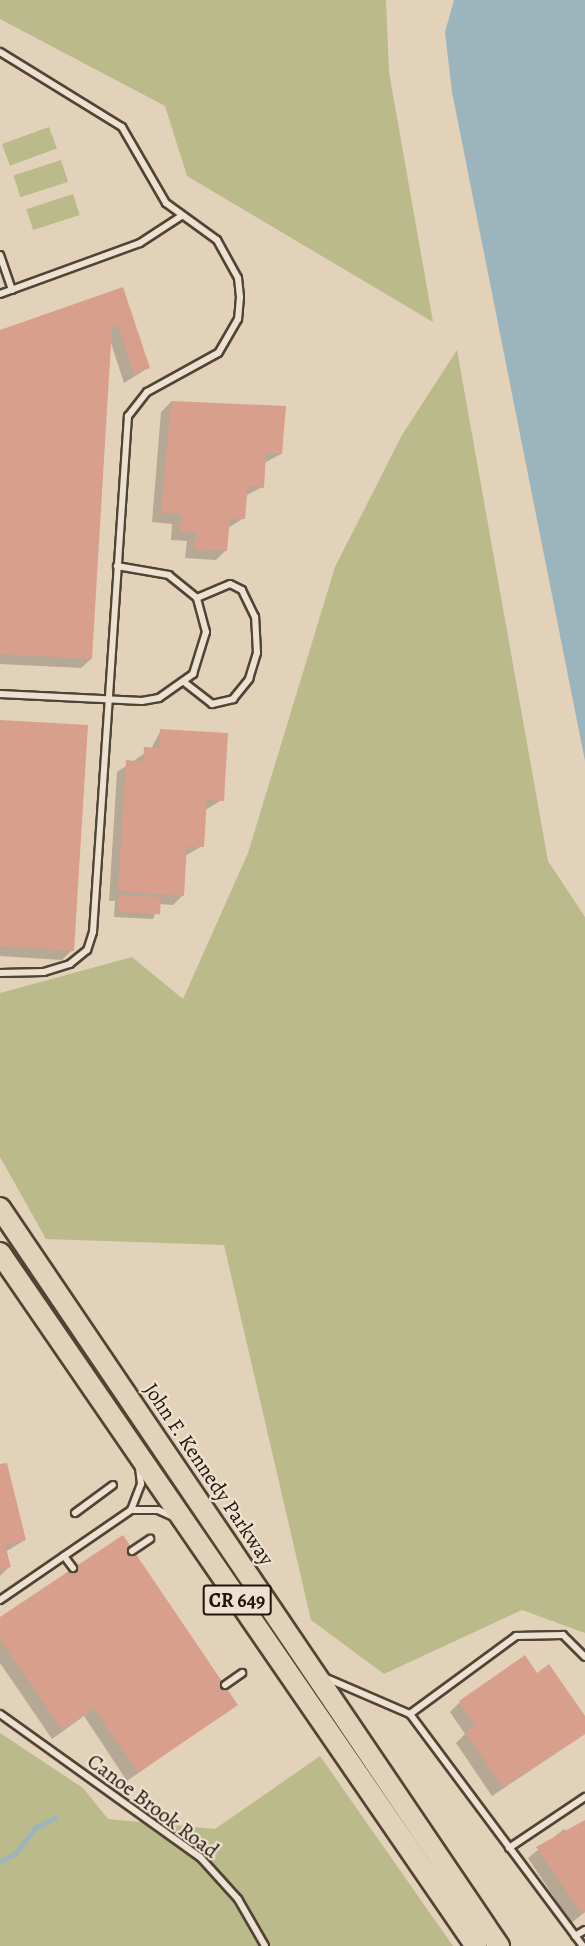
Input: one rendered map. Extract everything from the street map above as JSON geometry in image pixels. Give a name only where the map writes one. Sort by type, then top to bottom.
[{"type":"main road","name":"John F. Kennedy Parkway","points":[[0,1208],[499,1946]]},
{"type":"main road","name":"CR 649","points":[[0,1253],[476,1946]]},
{"type":"lane","points":[[0,52],[122,127],[166,203],[180,218],[201,226],[230,259],[238,278],[238,319],[218,353],[132,406],[87,950],[70,964],[44,972],[0,973]]},
{"type":"lane","points":[[0,294],[140,243],[180,218]]},
{"type":"lane","points":[[0,255],[12,290]]},
{"type":"lane","points":[[0,692],[108,698],[159,698],[184,682],[203,649],[206,632],[197,598],[169,575],[117,566]]},
{"type":"lane","points":[[184,682],[212,704],[233,699],[249,680],[257,653],[255,617],[242,590],[230,584],[197,598]]},
{"type":"lane","points":[[131,1510],[141,1484],[135,1452]]},
{"type":"lane","points":[[75,1513],[113,1485]]},
{"type":"lane","points":[[0,1600],[131,1510],[158,1510],[184,1524]]},
{"type":"lane","points":[[132,1551],[150,1539]]},
{"type":"lane","points":[[64,1556],[73,1568]]},
{"type":"lane","points":[[410,1714],[516,1636],[563,1635],[585,1657]]},
{"type":"lane","points":[[225,1685],[243,1673]]},
{"type":"lane","points":[[314,1673],[410,1714],[583,1946]]},
{"type":"lane","name":"Canoe Brook Road","points":[[0,1714],[200,1857],[238,1899],[265,1946]]},
{"type":"lane","points":[[508,1848],[585,1797]]},
{"type":"lane","points":[[575,1936],[585,1930]]},
{"type":"shaded area","points":[[0,0],[386,0],[389,72],[433,322],[187,176],[165,106],[0,19]]},
{"type":"shaded area","points":[[49,127],[57,149],[10,166],[2,144]]},
{"type":"shaded area","points":[[61,160],[68,182],[21,197],[13,175]]},
{"type":"shaded area","points":[[73,194],[80,215],[33,230],[26,209]]},
{"type":"shaded area","points":[[457,350],[548,861],[585,917],[585,1633],[522,1610],[384,1674],[311,1620],[224,1245],[46,1239],[0,1157],[0,993],[132,957],[183,999],[248,853],[335,567],[402,435]]},
{"type":"shaded area","points":[[0,1733],[83,1788],[108,1819],[215,1829],[320,1756],[453,1946],[0,1946]]},
{"type":"water","points":[[454,0],[585,0],[585,761],[452,92],[445,32]]},
{"type":"building","points":[[123,287],[150,368],[134,374],[118,325],[112,327],[92,659],[0,654],[0,330]]},
{"type":"building","points":[[171,401],[286,406],[282,454],[266,454],[264,488],[248,486],[245,519],[230,519],[227,551],[194,549],[196,531],[180,531],[181,514],[161,513]]},
{"type":"building","points":[[0,720],[88,725],[74,951],[0,946]]},
{"type":"building","points":[[160,729],[228,733],[224,801],[207,800],[204,847],[187,846],[184,896],[118,891],[126,760],[143,762],[144,747],[159,748]]},
{"type":"building","points":[[119,895],[161,897],[160,914],[118,912]]},
{"type":"building","points":[[7,1463],[26,1540],[5,1545],[11,1567],[0,1570],[0,1464]]},
{"type":"building","points":[[123,1535],[238,1705],[138,1773],[94,1708],[62,1730],[0,1639],[0,1617]]},
{"type":"building","points":[[525,1655],[537,1673],[549,1664],[585,1716],[585,1734],[503,1787],[465,1732],[475,1725],[459,1701]]},
{"type":"building","points":[[585,1820],[585,1912],[582,1914],[536,1847]]},
{"type":"waterway","points":[[0,1861],[15,1854],[35,1828],[55,1818]]}]
